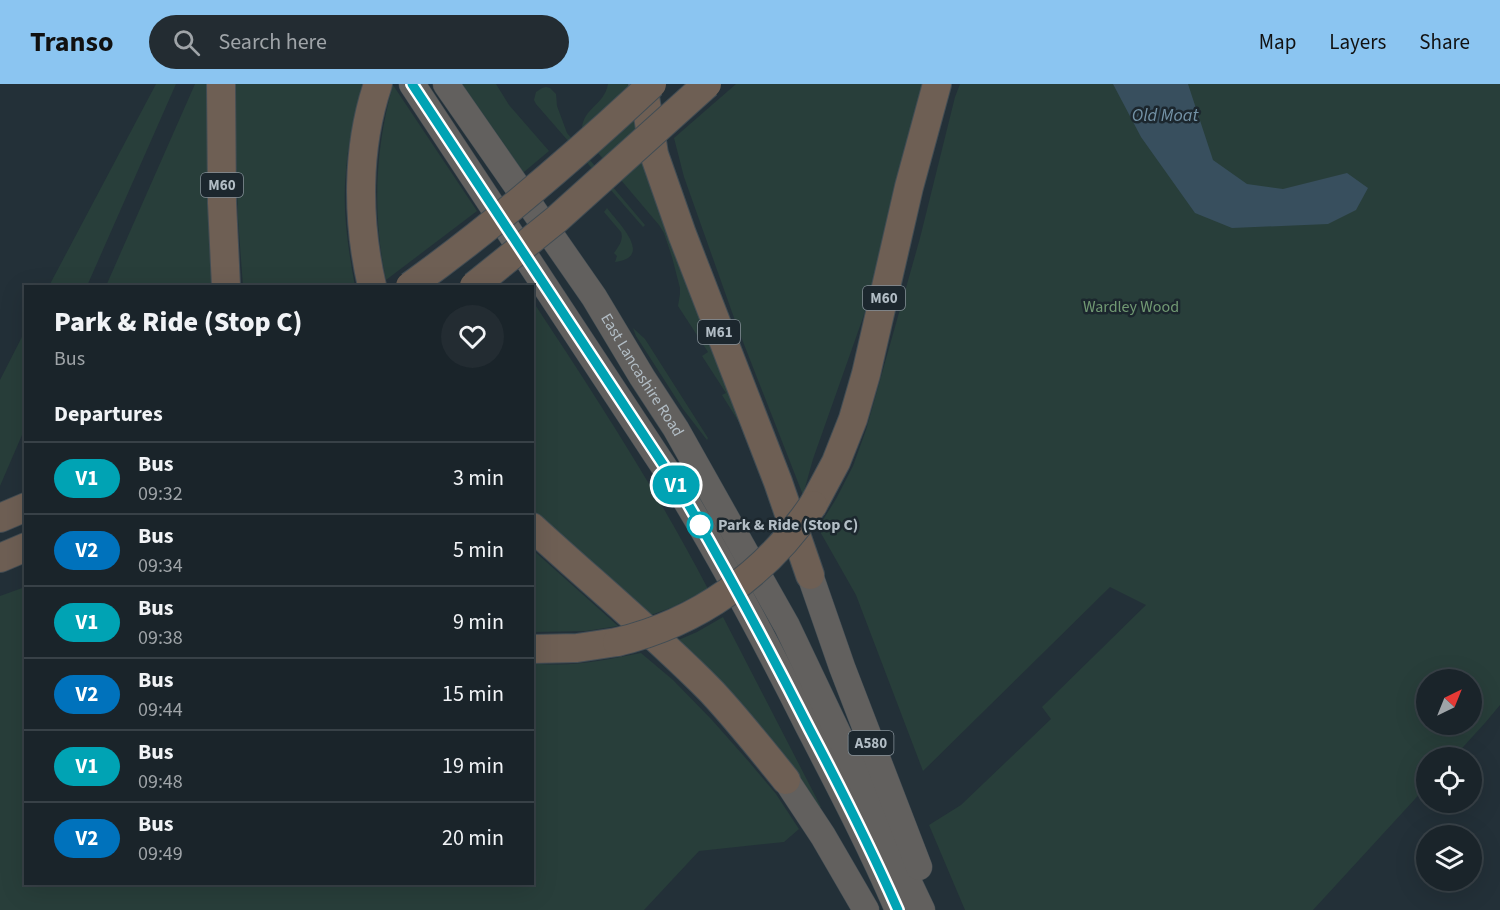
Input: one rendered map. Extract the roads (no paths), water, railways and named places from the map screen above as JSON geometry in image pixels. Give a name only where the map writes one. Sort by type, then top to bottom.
[{"type":"highway","name":"M60","points":[[221,84],[222,203],[226,285]]},
{"type":"highway","points":[[372,285],[362,228],[361,192],[368,122],[378,84]]},
{"type":"highway","name":"East Lancashire Road","points":[[412,84],[680,490],[703,529],[829,765],[898,910]]},
{"type":"highway","name":"East Lancashire Road","points":[[446,84],[602,310],[676,429],[787,626],[922,910]]},
{"type":"highway","name":"M61","points":[[643,84],[654,154],[778,482],[810,575]]},
{"type":"highway","points":[[411,285],[457,252],[537,187],[652,84]]},
{"type":"highway","points":[[475,285],[557,219],[707,84]]},
{"type":"highway","name":"M60","points":[[534,649],[577,648],[617,642],[678,622],[724,596],[749,577],[771,557],[813,505],[836,462],[856,408],[909,187],[937,84]]},
{"type":"highway","points":[[0,518],[24,508]]},
{"type":"highway","points":[[534,529],[706,687],[761,748],[786,780],[823,836],[866,910]]},
{"type":"highway","points":[[0,558],[24,548]]},
{"type":"highway","name":"A580","points":[[810,575],[842,667],[935,910]]},
{"type":"highway","points":[[764,585],[792,610],[842,667]]},
{"type":"water","name":"Old Moat","points":[[1113,84],[1188,84],[1213,160],[1247,184],[1283,189],[1347,173],[1368,188],[1356,210],[1328,224],[1232,228],[1195,213],[1141,137]]},
{"type":"place","name":"Park & Ride (Stop C)","points":[[700,525]]},
{"type":"park label","name":"Wardley Wood","points":[[1131,307]]}]
